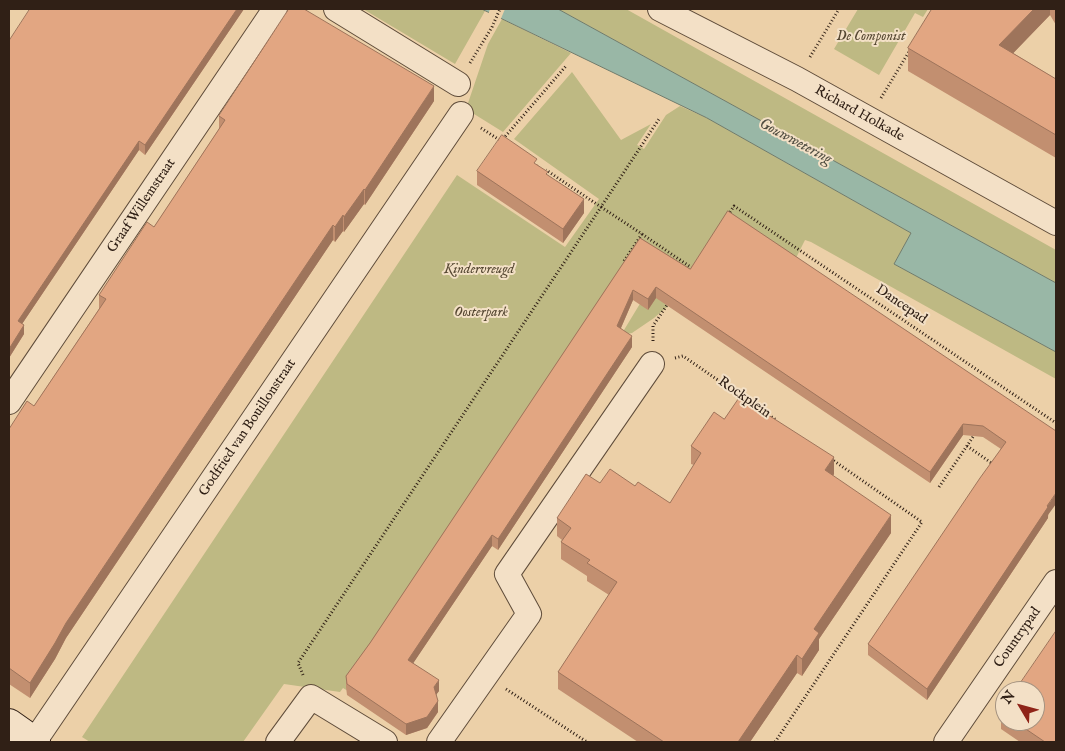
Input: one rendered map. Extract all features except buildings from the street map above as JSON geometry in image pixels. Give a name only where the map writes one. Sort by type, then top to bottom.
[{"type":"street","name":"Graaf Willemstraat","points":[[9,402],[275,9]]},
{"type":"street","points":[[336,9],[458,84]]},
{"type":"street","name":"Richard Holkade","points":[[660,9],[797,79],[1056,223]]},
{"type":"street","name":"Godfried van Bouillonstraat","points":[[35,742],[460,114]]},
{"type":"street","points":[[440,742],[528,614],[508,574],[652,364]]},
{"type":"street","name":"Countrypad","points":[[946,742],[1056,582]]},
{"type":"street","points":[[278,742],[311,697],[385,742]]},
{"type":"street","points":[[9,723],[35,742]]},
{"type":"path","points":[[458,84],[492,27],[500,9]]},
{"type":"path","points":[[797,79],[839,9]]},
{"type":"path","points":[[867,119],[914,43]]},
{"type":"path","points":[[460,114],[501,141],[566,66]]},
{"type":"path","points":[[311,697],[298,663],[659,119]]},
{"type":"path","points":[[543,169],[692,268]]},
{"type":"path","name":"Dancepad","points":[[724,222],[734,206],[1056,423]]},
{"type":"path","points":[[624,261],[642,234]]},
{"type":"path","points":[[687,276],[698,260]]},
{"type":"path","points":[[653,326],[670,301]]},
{"type":"path","name":"Rockplein","points":[[652,364],[683,356],[779,422]]},
{"type":"path","points":[[1000,397],[1006,389]]},
{"type":"path","points":[[939,487],[978,430]]},
{"type":"path","points":[[967,446],[999,468]]},
{"type":"path","points":[[775,742],[922,522],[827,456]]},
{"type":"path","points":[[485,676],[587,742]]},
{"type":"green space","points":[[363,9],[482,9],[485,11],[455,64]]},
{"type":"green space","points":[[558,9],[626,9],[1056,250],[1056,283]]},
{"type":"green space","name":"De Componist","points":[[858,9],[928,9],[923,17],[915,13],[879,75],[834,49]]},
{"type":"green space","points":[[502,19],[571,53],[503,132],[466,109],[488,44]]},
{"type":"green space","name":"Oosterpark","points":[[572,72],[621,140],[651,124],[637,145],[644,149],[666,115],[680,106],[707,118],[911,233],[894,264],[1056,352],[1056,379],[805,240],[793,264],[693,285],[654,318],[632,333],[621,335],[664,264],[646,248],[348,691],[343,688],[340,692],[284,684],[243,742],[90,742],[82,737],[457,175],[565,247],[599,199],[514,139]]},
{"type":"water","name":"Gouwwetering","points":[[482,9],[558,9],[1056,283],[1056,352],[894,264],[911,233],[707,118]]},
{"type":"pier","points":[[490,9],[505,9],[500,21],[488,15]]},
{"type":"park label","name":"Kindervreugd","points":[[479,270]]}]
